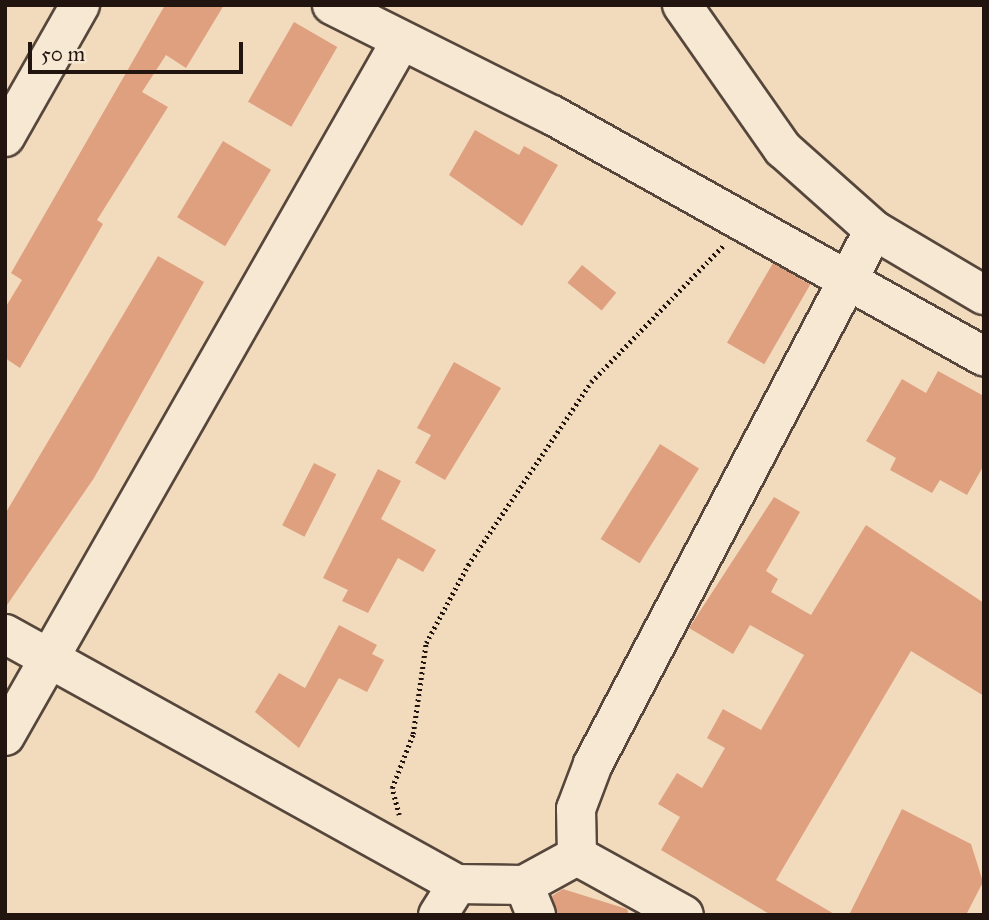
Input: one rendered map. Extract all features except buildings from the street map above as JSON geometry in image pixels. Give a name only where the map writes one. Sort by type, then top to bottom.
[{"type":"street","points":[[5,137],[80,5]]},
{"type":"street","points":[[332,5],[399,44],[552,114],[761,232],[849,275],[984,356]]},
{"type":"street","points":[[682,5],[783,149],[874,230],[984,295]]},
{"type":"street","points":[[5,736],[399,44]]},
{"type":"street","points":[[5,634],[411,859],[447,899],[530,900],[577,856],[576,809],[593,764],[874,230]]},
{"type":"street","points":[[577,856],[684,915]]},
{"type":"path","points":[[411,859],[392,788],[413,734],[426,643],[468,565],[591,382],[736,233],[761,232]]}]
